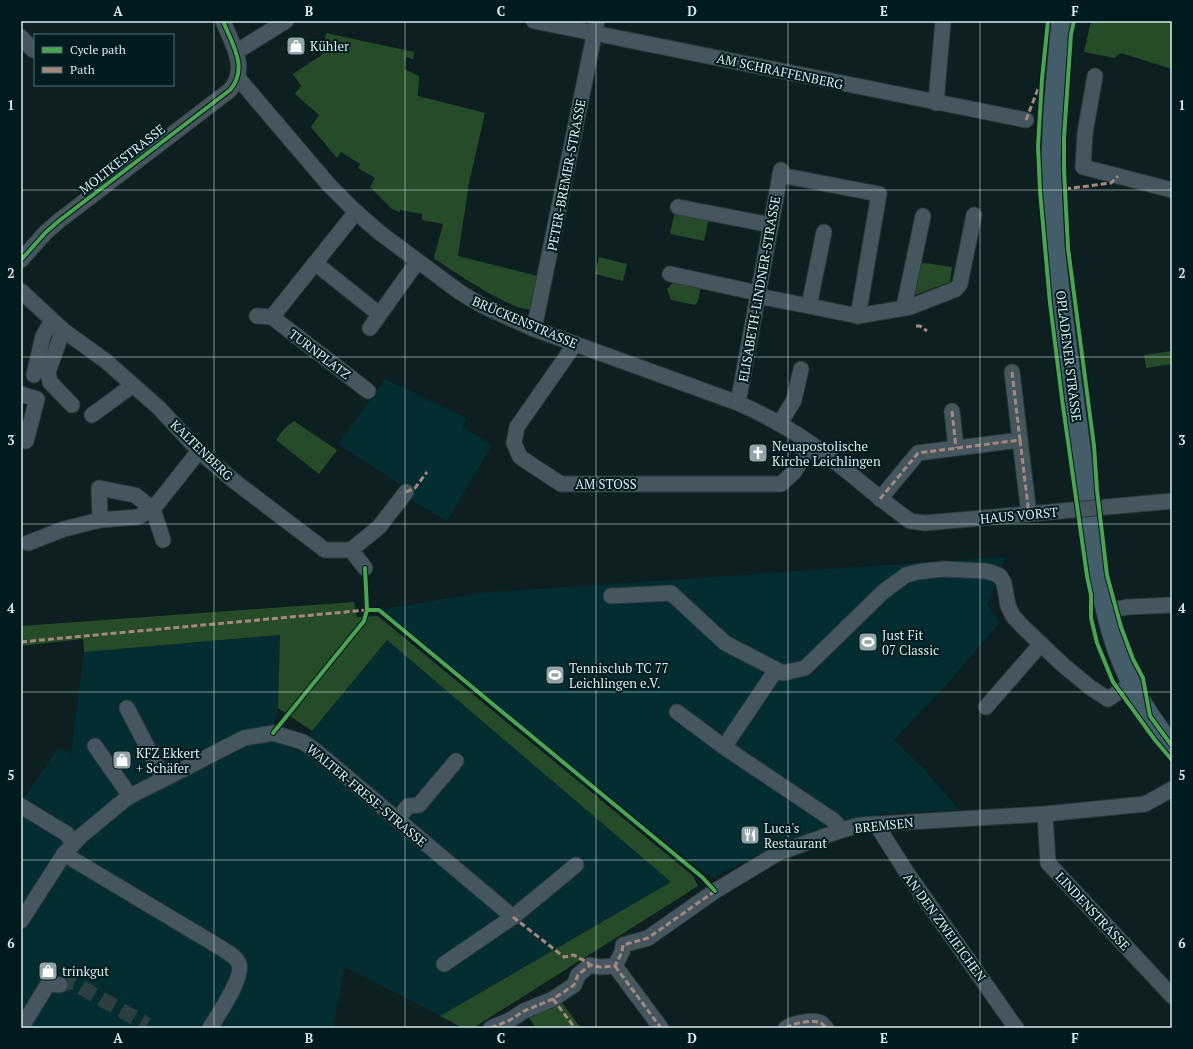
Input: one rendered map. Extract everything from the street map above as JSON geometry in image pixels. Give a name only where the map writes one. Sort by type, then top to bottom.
[{"type":"main road","name":"OPLADENER STRASSE","points":[[1061,21],[1054,98],[1051,160],[1056,246],[1061,300],[1095,555],[1105,611],[1119,656],[1132,685],[1150,716],[1172,746]]},
{"type":"street","points":[[223,21],[236,52],[240,68],[238,78]]},
{"type":"street","points":[[236,52],[286,21]]},
{"type":"street","name":"AM SCHRAFFENBERG","points":[[534,21],[596,27],[936,103],[1026,120]]},
{"type":"street","points":[[936,103],[943,21]]},
{"type":"street","name":"PETER-BREMER-STRASSE","points":[[534,329],[596,27]]},
{"type":"street","points":[[21,37],[33,50]]},
{"type":"street","points":[[1095,76],[1085,133],[1084,167],[1172,190]]},
{"type":"street","name":"BRÜCKENSTRASSE","points":[[238,78],[329,185],[356,212],[417,262],[461,293],[483,306],[534,329],[738,403],[780,423],[811,444],[894,510]]},
{"type":"street","name":"MOLTKESTRASSE","points":[[21,260],[46,232],[230,90],[238,78]]},
{"type":"street","name":"ELISABETH-LINDNER-STRASSE","points":[[738,403],[780,173],[879,194],[858,316]]},
{"type":"street","points":[[678,207],[771,226]]},
{"type":"street","name":"TURNPLATZ","points":[[356,212],[315,263],[264,317],[368,390]]},
{"type":"street","points":[[670,274],[858,316],[910,307],[956,289],[960,284],[974,214]]},
{"type":"street","points":[[904,307],[923,216]]},
{"type":"street","points":[[809,306],[824,232]]},
{"type":"street","points":[[370,328],[417,262]]},
{"type":"street","points":[[315,263],[379,314]]},
{"type":"street","name":"KALTENBERG","points":[[21,290],[57,326],[107,362],[133,385],[158,408],[199,451],[234,481],[325,550],[352,550]]},
{"type":"street","points":[[34,375],[43,336],[57,326]]},
{"type":"street","points":[[57,326],[48,372],[50,382],[72,405]]},
{"type":"street","name":"AM STOSS","points":[[575,344],[517,427],[514,443],[520,457],[561,484],[781,484],[794,472],[811,444]]},
{"type":"street","points":[[780,423],[794,400],[801,369]]},
{"type":"street","points":[[1012,372],[1029,514]]},
{"type":"street","points":[[92,415],[133,385]]},
{"type":"street","points":[[21,394],[38,399],[26,441]]},
{"type":"street","points":[[952,411],[956,448]]},
{"type":"street","points":[[880,499],[918,453],[1020,440]]},
{"type":"street","points":[[28,543],[64,529],[100,520],[138,517],[153,509],[199,451]]},
{"type":"street","points":[[100,520],[99,488],[135,495],[153,509],[163,540]]},
{"type":"street","points":[[365,568],[352,550],[379,527],[406,492]]},
{"type":"street","name":"HAUS VORST","points":[[894,510],[910,521],[925,523],[1172,502]]},
{"type":"street","points":[[611,596],[670,593],[725,643],[783,674],[805,668],[883,592],[906,575],[943,569],[986,571],[1000,576],[1004,583],[1008,606],[1013,616],[1041,644],[1091,688],[1108,700],[1120,691],[1132,685]]},
{"type":"street","points":[[1105,611],[1128,607],[1172,605]]},
{"type":"street","points":[[986,707],[1041,644]]},
{"type":"street","points":[[724,747],[776,670]]},
{"type":"street","points":[[127,708],[164,779]]},
{"type":"street","points":[[677,712],[724,747],[832,820],[842,830]]},
{"type":"street","name":"WALTER-FRESE-STRASSE","points":[[21,921],[55,866],[69,849],[81,836],[130,796],[244,738],[273,733],[303,742],[316,750],[397,820],[514,917]]},
{"type":"street","points":[[95,746],[130,796]]},
{"type":"street","points":[[397,820],[408,806],[419,805],[456,761]]},
{"type":"street","name":"BREMSEN","points":[[615,966],[621,956],[623,945],[648,938],[715,891],[778,853],[842,830],[860,825],[1045,814],[1145,804],[1172,789]]},
{"type":"street","points":[[21,806],[68,834],[69,849],[236,959],[240,965],[234,988],[210,1028]]},
{"type":"street","name":"LINDENSTRASSE","points":[[1045,814],[1048,863],[1172,996]]},
{"type":"street","name":"AN DEN ZWEIEICHEN","points":[[876,824],[907,873],[1016,1028]]},
{"type":"street","points":[[444,964],[514,917],[576,865]]},
{"type":"street","points":[[491,1028],[510,1020],[524,1011],[553,999],[574,986],[578,975],[590,964],[600,967],[615,966],[661,1028]]},
{"type":"street","points":[[21,1028],[48,984],[60,985]]},
{"type":"street","points":[[786,1028],[790,1025],[807,1022],[821,1023],[826,1028]]},
{"type":"shaded area","points":[[385,379],[466,418],[463,427],[492,445],[447,521],[409,499],[401,485],[338,444]]},
{"type":"shaded area","points":[[1004,557],[1003,566],[987,605],[999,623],[947,684],[894,740],[924,769],[959,810],[882,814],[842,822],[778,845],[714,877],[706,874],[379,610],[479,593]]},
{"type":"shaded area","points":[[281,635],[278,708],[270,739],[299,751],[312,731],[387,640],[671,882],[440,1016],[345,967],[333,1028],[21,1028],[21,802],[59,747],[71,754],[84,652]]},
{"type":"green space","points":[[1091,21],[1172,21],[1172,69],[1121,53],[1114,58],[1084,52]]},
{"type":"green space","points":[[326,33],[414,52],[413,59],[406,57],[404,69],[419,76],[418,96],[485,113],[469,183],[458,256],[538,276],[530,309],[510,304],[467,280],[434,258],[443,224],[422,220],[422,214],[400,210],[400,212],[392,209],[370,187],[375,178],[358,168],[360,164],[341,152],[337,158],[311,127],[319,115],[295,94],[301,86],[293,74],[326,52],[324,46]]},
{"type":"green space","points":[[675,211],[709,218],[704,241],[670,234]]},
{"type":"green space","points":[[599,257],[627,264],[623,281],[595,274]]},
{"type":"green space","points":[[918,262],[952,267],[950,282],[912,296]]},
{"type":"green space","points":[[676,282],[701,287],[698,301],[695,305],[671,300],[667,289],[671,284]]},
{"type":"green space","points":[[1172,351],[1172,364],[1146,368],[1144,355]]},
{"type":"green space","points":[[294,421],[337,450],[319,474],[276,440],[284,429]]},
{"type":"green space","points":[[354,602],[357,617],[378,616],[693,876],[698,886],[473,1028],[463,1028],[440,1016],[671,882],[387,640],[312,731],[278,708],[280,635],[84,652],[83,639],[21,646],[21,626]]},
{"type":"green space","points":[[559,999],[581,1028],[536,1028],[528,1016]]},
{"type":"tunnel","points":[[60,985],[72,982],[147,1025]]},
{"type":"marked path","points":[[1026,120],[1038,89]]},
{"type":"marked path","points":[[1065,189],[1111,183],[1118,176]]},
{"type":"marked path","points":[[916,326],[920,326],[927,331]]},
{"type":"marked path","points":[[880,499],[918,453],[1020,440],[1012,372]]},
{"type":"marked path","points":[[952,411],[956,448]]},
{"type":"marked path","points":[[1020,440],[1029,514]]},
{"type":"marked path","points":[[406,492],[415,488],[427,472]]},
{"type":"marked path","points":[[21,642],[367,610]]},
{"type":"marked path","points":[[491,1028],[510,1020],[524,1011],[553,999],[574,985],[578,975],[590,965],[600,967],[615,966],[622,952],[623,945],[648,938],[715,891],[713,889]]},
{"type":"marked path","points":[[513,917],[564,957],[574,955],[590,965]]},
{"type":"marked path","points":[[615,966],[661,1028]]},
{"type":"marked path","points":[[553,999],[575,1028]]},
{"type":"marked path","points":[[786,1028],[798,1023],[813,1021],[823,1024],[826,1028]]},
{"type":"cycle path","points":[[21,260],[46,232],[60,220],[230,90],[236,82],[239,65],[234,47],[223,21]]},
{"type":"cycle path","points":[[1048,21],[1042,79],[1038,146],[1040,191],[1050,303],[1062,399],[1091,595],[1091,618],[1097,643],[1113,682],[1155,740],[1172,760]]},
{"type":"cycle path","points":[[1074,21],[1071,34],[1064,137],[1068,248],[1094,446],[1097,490],[1107,575],[1121,627],[1133,659],[1143,678],[1150,716],[1172,746]]},
{"type":"cycle path","points":[[365,568],[367,610],[379,610],[702,877],[715,891]]},
{"type":"cycle path","points":[[273,733],[364,621],[367,610]]},
{"type":"place","name":"Kühler","points":[[296,46]]},
{"type":"place","name":"Neuapostolische Kirche Leichlingen","points":[[758,453]]},
{"type":"place","name":"Just Fit 07 Classic","points":[[868,642]]},
{"type":"place","name":"Tennisclub TC 77 Leichlingen e.V.","points":[[555,675]]},
{"type":"place","name":"KFZ Ekkert + Schäfer","points":[[122,760]]},
{"type":"place","name":"Luca's Restaurant","points":[[750,835]]},
{"type":"place","name":"trinkgut","points":[[48,971]]}]
